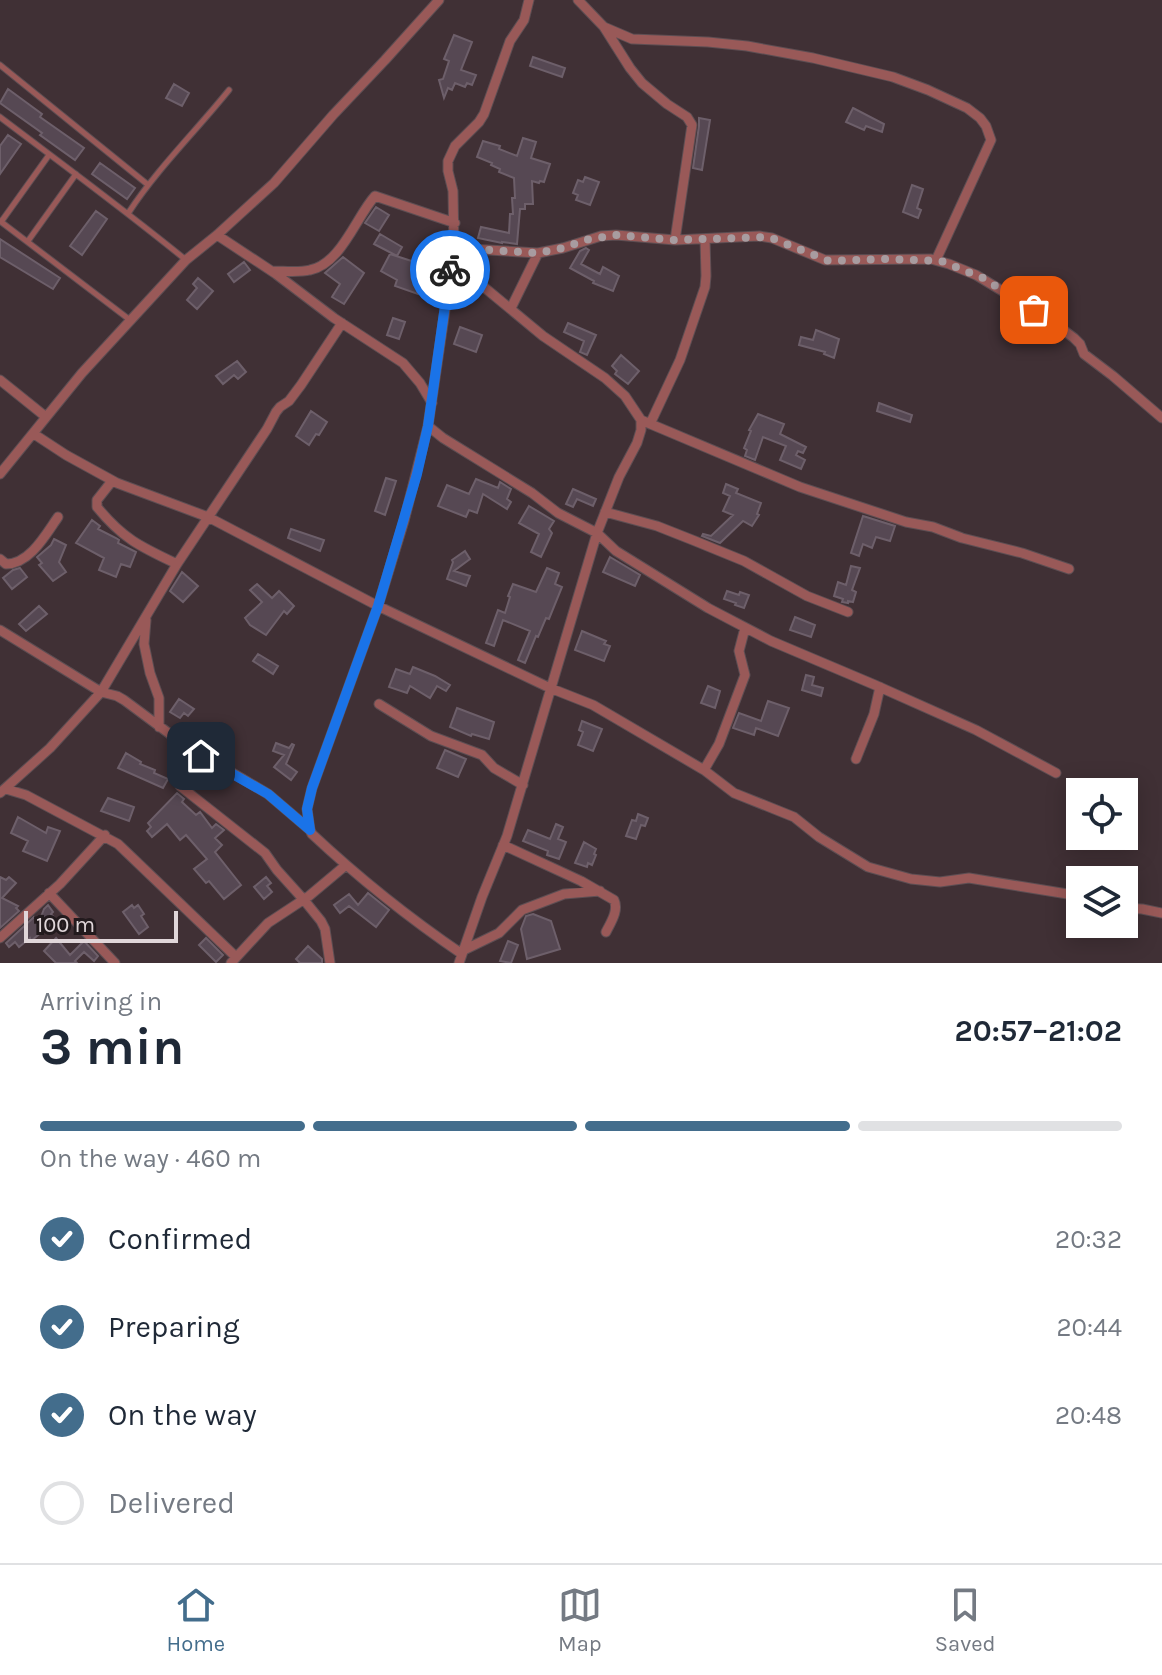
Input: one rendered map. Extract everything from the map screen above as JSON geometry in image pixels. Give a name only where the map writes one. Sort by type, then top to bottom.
[{"type":"street","points":[[2,469],[82,373],[186,260],[274,183],[439,0]]},
{"type":"street","points":[[310,830],[307,809],[312,788],[378,606],[428,426],[454,248],[453,191],[448,171],[450,156],[455,146],[484,114],[510,41],[524,20],[529,0]]},
{"type":"street","points":[[578,0],[604,27],[642,83],[682,112],[692,125],[675,240]]},
{"type":"street","points":[[604,27],[632,39],[727,43],[813,58],[903,80],[967,108],[980,118],[991,140],[936,260]]},
{"type":"street","points":[[272,271],[319,268],[344,243],[375,196],[455,223]]},
{"type":"street","points":[[217,235],[407,366],[432,403]]},
{"type":"street","points":[[454,248],[538,253],[616,235],[675,240],[769,237],[829,261],[936,260],[983,278],[1050,320],[1078,341],[1084,354],[1162,418]]},
{"type":"street","points":[[462,956],[523,785],[597,533],[641,430],[680,360],[705,287],[705,239]]},
{"type":"street","points":[[511,308],[538,253]]},
{"type":"street","points":[[450,269],[479,283],[543,336],[605,378],[625,396],[645,422],[800,487],[906,522],[933,527],[1069,569]]},
{"type":"street","points":[[3,791],[50,748],[101,692],[177,564],[276,412],[301,385],[342,323]]},
{"type":"street","points":[[0,380],[46,417]]},
{"type":"street","points":[[428,426],[708,608],[826,665],[976,730],[1056,773]]},
{"type":"street","points":[[34,434],[112,481],[208,517],[378,606],[550,688],[593,705],[704,770],[734,793],[790,815],[868,867],[906,878],[940,882],[969,878],[1066,894]]},
{"type":"street","points":[[112,481],[96,501],[97,507],[136,544],[177,564]]},
{"type":"street","points":[[605,512],[657,526],[744,561],[807,596],[848,612]]},
{"type":"street","points":[[0,559],[12,564],[29,552],[43,539],[58,517]]},
{"type":"street","points":[[147,613],[144,644],[159,698],[159,727]]},
{"type":"street","points":[[704,770],[719,744],[745,675],[739,651],[745,628]]},
{"type":"street","points":[[0,630],[101,692],[124,700],[201,756],[268,794],[346,865],[462,956]]},
{"type":"street","points":[[856,759],[874,714],[880,687]]},
{"type":"street","points":[[379,704],[431,736],[482,755],[494,768],[523,785]]},
{"type":"street","points":[[201,756],[180,781],[180,786],[265,853],[325,929],[330,963]]},
{"type":"street","points":[[3,791],[26,795],[118,844],[234,960],[268,923],[304,900],[346,865]]},
{"type":"street","points":[[0,938],[105,835]]},
{"type":"street","points":[[503,845],[614,900],[615,913],[606,932]]},
{"type":"street","points":[[462,956],[499,933],[522,910],[564,894],[600,891]]},
{"type":"street","points":[[49,893],[115,963]]},
{"type":"street","points":[[1138,909],[1162,913]]},
{"type":"lane","points":[[0,65],[147,184]]},
{"type":"lane","points":[[129,212],[147,184],[229,90]]},
{"type":"lane","points":[[0,117],[129,212],[186,260]]},
{"type":"lane","points":[[49,155],[1,221],[131,321]]},
{"type":"lane","points":[[28,241],[76,174]]},
{"type":"building","points":[[454,35],[472,42],[461,70],[476,75],[472,85],[467,83],[465,87],[455,83],[452,90],[448,88],[444,98],[439,80],[443,79],[449,61],[444,59]]},
{"type":"building","points":[[533,57],[565,68],[562,77],[530,66]]},
{"type":"building","points":[[174,84],[189,93],[182,106],[166,98]]},
{"type":"building","points":[[8,89],[42,114],[40,117],[84,148],[75,160],[0,103]]},
{"type":"building","points":[[853,108],[884,124],[882,132],[866,126],[864,130],[846,122]]},
{"type":"building","points":[[699,118],[710,120],[702,170],[693,168]]},
{"type":"building","points":[[8,135],[21,144],[0,174],[0,146]]},
{"type":"building","points":[[523,138],[536,142],[531,158],[550,164],[544,182],[532,181],[533,204],[525,204],[525,209],[520,209],[517,244],[478,238],[481,227],[509,233],[512,198],[515,198],[514,178],[477,157],[483,141],[517,156]]},
{"type":"building","points":[[100,163],[135,188],[127,199],[92,174]]},
{"type":"building","points":[[585,177],[599,182],[590,205],[576,200],[578,195],[573,193],[578,180],[583,182]]},
{"type":"building","points":[[912,185],[923,189],[917,208],[921,210],[918,218],[903,212]]},
{"type":"building","points":[[376,207],[389,215],[379,231],[365,223]]},
{"type":"building","points":[[96,211],[107,219],[82,255],[70,246]]},
{"type":"building","points":[[380,234],[402,247],[397,256],[374,244]]},
{"type":"building","points":[[0,239],[60,278],[53,289],[0,257]]},
{"type":"building","points":[[589,250],[581,264],[600,274],[603,267],[619,276],[613,291],[570,268],[580,251]]},
{"type":"building","points":[[390,254],[427,266],[418,294],[395,286],[397,280],[381,271]]},
{"type":"building","points":[[343,257],[364,273],[344,304],[332,297],[340,284],[325,273]]},
{"type":"building","points":[[244,262],[250,270],[234,282],[228,274]]},
{"type":"building","points":[[198,278],[213,291],[197,309],[187,300],[197,288],[193,284]]},
{"type":"building","points":[[393,318],[405,322],[399,339],[387,335]]},
{"type":"building","points":[[568,323],[596,335],[587,355],[580,352],[584,341],[564,332]]},
{"type":"building","points":[[460,327],[482,335],[476,352],[454,344]]},
{"type":"building","points":[[816,330],[839,339],[834,358],[825,352],[799,345],[801,337],[813,340]]},
{"type":"building","points":[[621,355],[639,371],[628,384],[615,374],[617,371],[612,366]]},
{"type":"building","points":[[237,361],[246,372],[238,379],[234,375],[223,384],[216,376]]},
{"type":"building","points":[[879,403],[912,415],[910,422],[877,411]]},
{"type":"building","points":[[311,411],[327,422],[309,445],[296,436]]},
{"type":"building","points":[[758,414],[784,424],[780,434],[806,447],[803,453],[798,451],[796,455],[805,460],[801,469],[780,460],[786,446],[763,437],[755,460],[745,456],[749,430]]},
{"type":"building","points":[[386,478],[396,481],[385,515],[375,511]]},
{"type":"building","points":[[476,479],[498,488],[500,482],[511,489],[507,499],[511,502],[507,509],[483,494],[477,513],[469,510],[466,517],[438,506],[447,485],[469,494]]},
{"type":"building","points":[[726,484],[738,489],[736,493],[761,503],[759,515],[752,526],[743,521],[720,543],[702,536],[711,536],[733,515],[723,511],[730,496],[723,493]]},
{"type":"building","points":[[573,489],[596,499],[593,506],[577,499],[573,507],[566,504]]},
{"type":"building","points":[[529,506],[554,521],[541,557],[531,552],[539,534],[519,523]]},
{"type":"building","points":[[863,516],[895,526],[890,541],[876,537],[872,548],[863,544],[859,556],[851,553]]},
{"type":"building","points":[[92,520],[100,526],[98,529],[136,552],[130,567],[121,564],[116,577],[99,570],[104,558],[76,543]]},
{"type":"building","points":[[291,529],[324,540],[320,551],[288,538]]},
{"type":"building","points":[[54,539],[66,545],[59,562],[66,572],[53,581],[39,565],[42,563],[37,557]]},
{"type":"building","points":[[465,551],[470,559],[454,571],[470,576],[466,586],[447,579],[452,560]]},
{"type":"building","points":[[610,557],[640,575],[635,586],[603,572]]},
{"type":"building","points":[[851,566],[860,568],[852,590],[856,592],[853,602],[848,603],[834,596],[838,582],[846,585]]},
{"type":"building","points":[[20,568],[27,577],[12,589],[3,578]]},
{"type":"building","points":[[547,568],[559,573],[555,584],[562,587],[525,663],[518,660],[530,631],[503,620],[494,646],[486,643],[498,610],[505,613],[513,584],[536,592]]},
{"type":"building","points":[[182,572],[198,586],[183,602],[170,591]]},
{"type":"building","points":[[257,584],[272,598],[279,591],[294,606],[287,614],[284,611],[266,635],[245,618],[262,602],[250,590]]},
{"type":"building","points":[[727,591],[749,595],[744,608],[724,599]]},
{"type":"building","points":[[39,606],[47,614],[26,631],[19,624]]},
{"type":"building","points":[[795,617],[815,625],[811,637],[790,630]]},
{"type":"building","points":[[582,631],[606,641],[604,644],[610,646],[604,661],[575,650]]},
{"type":"building","points":[[258,654],[278,666],[273,674],[253,661]]},
{"type":"building","points":[[413,667],[450,685],[446,691],[437,686],[430,698],[410,686],[407,693],[389,687],[396,669],[410,674]]},
{"type":"building","points":[[806,675],[814,677],[812,685],[823,688],[821,696],[802,690]]},
{"type":"building","points":[[708,686],[720,691],[715,708],[701,703]]},
{"type":"building","points":[[179,699],[194,709],[188,716],[184,713],[180,718],[170,712]]},
{"type":"building","points":[[768,701],[789,708],[778,736],[756,728],[754,735],[733,728],[739,713],[761,721]]},
{"type":"building","points":[[457,708],[494,722],[489,739],[471,736],[450,727]]},
{"type":"building","points":[[582,721],[602,729],[593,751],[578,745],[583,732],[579,730]]},
{"type":"building","points":[[276,743],[289,748],[294,745],[286,764],[297,772],[291,780],[274,767],[284,755],[273,751]]},
{"type":"building","points":[[445,750],[466,759],[458,777],[437,768]]},
{"type":"building","points":[[126,753],[168,779],[163,788],[118,768]]},
{"type":"building","points":[[177,793],[196,815],[200,812],[212,828],[216,824],[224,830],[215,838],[222,845],[215,852],[241,885],[224,899],[194,869],[207,859],[186,835],[180,840],[167,824],[152,837],[147,831],[151,827],[148,823]]},
{"type":"building","points":[[108,798],[134,807],[129,821],[101,811]]},
{"type":"building","points":[[638,814],[648,818],[645,826],[641,825],[636,839],[626,836]]},
{"type":"building","points":[[18,817],[46,833],[48,827],[60,831],[47,861],[23,851],[28,841],[11,833]]},
{"type":"building","points":[[556,824],[563,827],[558,839],[566,842],[559,859],[523,841],[528,830],[550,839]]},
{"type":"building","points":[[584,842],[596,849],[592,865],[588,863],[587,867],[575,863]]},
{"type":"building","points":[[0,877],[6,880],[9,877],[16,883],[2,898],[18,906],[19,911],[0,928]]},
{"type":"building","points":[[266,877],[271,883],[267,886],[272,892],[264,899],[254,887]]},
{"type":"building","points":[[368,893],[389,910],[376,927],[349,906],[340,913],[334,905],[349,894],[358,905]]},
{"type":"building","points":[[48,905],[56,920],[31,941],[30,938],[19,947],[15,942],[9,947],[6,943],[34,917],[39,922]]},
{"type":"building","points":[[132,905],[134,908],[138,905],[148,927],[139,934],[123,912]]},
{"type":"building","points":[[533,914],[551,921],[560,949],[527,959],[521,929],[526,916]]},
{"type":"building","points":[[56,938],[70,955],[84,941],[98,956],[94,961],[84,952],[75,961],[77,963],[56,963],[44,951]]},
{"type":"building","points":[[206,938],[223,955],[216,962],[199,945]]},
{"type":"building","points":[[508,941],[518,945],[511,963],[500,961]]},
{"type":"building","points":[[308,946],[322,959],[322,963],[300,963],[296,959]]},
{"type":"way so far","points":[[450,270],[454,248],[538,253],[601,236],[692,240],[759,236],[790,244],[829,261],[941,261],[983,278],[1034,310]]},
{"type":"route","points":[[201,756],[268,794],[310,830],[307,809],[312,788],[378,606],[417,474],[428,426],[450,270]]}]
